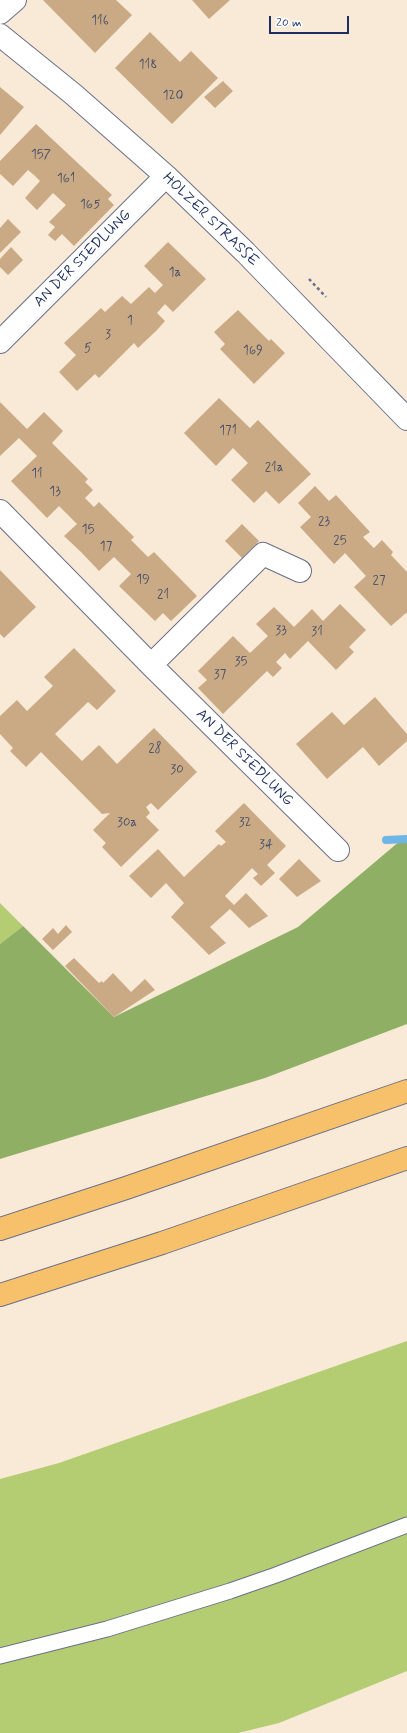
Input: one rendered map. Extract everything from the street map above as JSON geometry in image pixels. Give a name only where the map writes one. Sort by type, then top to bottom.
[{"type":"highway","points":[[0,1229],[133,1186],[407,1091]]},
{"type":"highway","points":[[0,1295],[162,1243],[407,1158]]},
{"type":"street","points":[[0,14],[15,0]]},
{"type":"street","name":"HOLZER STRASSE","points":[[0,35],[73,94],[166,176],[245,252],[407,419]]},
{"type":"street","name":"AN DER SIEDLUNG","points":[[0,342],[166,176]]},
{"type":"street","name":"AN DER SIEDLUNG","points":[[0,510],[151,665],[338,850]]},
{"type":"street","points":[[151,665],[263,554],[300,571]]},
{"type":"lane","points":[[0,1656],[107,1629],[230,1592],[407,1525]]},
{"type":"green space","points":[[407,835],[407,1024],[265,1078],[0,1159],[0,944],[23,926],[114,1017],[298,927]]},
{"type":"green space","points":[[0,903],[23,926],[0,944]]},
{"type":"green space","points":[[407,1341],[407,1671],[279,1723],[238,1733],[0,1733],[0,1479],[59,1463]]},
{"type":"building","points":[[43,0],[116,0],[132,15],[95,53]]},
{"type":"building","points":[[192,0],[230,0],[209,19]]},
{"type":"building","points":[[150,32],[180,62],[191,51],[218,78],[172,124],[115,68]]},
{"type":"building","points":[[223,81],[233,91],[215,108],[204,97]]},
{"type":"building","points":[[0,87],[24,107],[0,135]]},
{"type":"building","points":[[36,124],[112,195],[108,199],[114,205],[74,246],[62,234],[55,241],[48,235],[55,227],[49,222],[66,205],[53,193],[37,210],[25,198],[40,181],[34,175],[28,170],[13,186],[0,174],[0,161]]},
{"type":"building","points":[[8,219],[21,232],[0,253],[0,228]]},
{"type":"building","points":[[168,242],[206,279],[173,312],[165,304],[157,313],[165,321],[157,330],[138,348],[134,343],[99,378],[95,374],[77,391],[59,372],[76,355],[64,343],[101,308],[105,312],[122,296],[131,304],[149,287],[155,293],[163,285],[144,266]]},
{"type":"building","points":[[11,247],[23,260],[8,275],[0,267],[0,259]]},
{"type":"building","points":[[238,310],[269,341],[271,339],[285,353],[254,384],[220,349],[225,344],[214,332]]},
{"type":"building","points":[[219,398],[250,428],[258,420],[311,474],[279,504],[266,491],[254,503],[231,480],[248,463],[233,448],[216,466],[184,433]]},
{"type":"building","points":[[0,402],[27,429],[44,412],[63,431],[52,443],[88,479],[85,482],[93,490],[85,498],[94,507],[99,502],[134,537],[131,540],[148,557],[154,552],[197,596],[171,621],[163,613],[155,621],[119,586],[131,574],[114,557],[99,571],[64,536],[77,524],[59,506],[47,518],[11,481],[37,456],[19,438],[0,456]]},
{"type":"building","points":[[315,486],[329,501],[336,495],[370,532],[363,537],[374,548],[382,540],[393,552],[391,555],[407,572],[407,614],[406,613],[391,626],[354,587],[366,576],[345,553],[334,564],[300,527],[311,517],[298,503]]},
{"type":"building","points":[[242,524],[259,541],[242,558],[225,541]]},
{"type":"building","points":[[0,570],[36,607],[4,638],[0,634]]},
{"type":"building","points":[[340,604],[366,630],[349,647],[354,652],[336,670],[308,641],[290,659],[285,653],[276,662],[282,668],[273,677],[267,671],[223,714],[198,688],[207,680],[198,671],[233,636],[250,653],[268,636],[256,624],[274,607],[294,627],[312,609],[323,621]]},
{"type":"building","points":[[74,648],[116,691],[97,710],[88,702],[55,734],[82,761],[99,745],[117,764],[154,728],[197,772],[158,810],[151,803],[146,807],[150,813],[146,817],[159,830],[121,867],[102,847],[106,843],[93,830],[110,813],[102,814],[41,752],[26,767],[10,751],[13,748],[0,734],[0,716],[17,700],[27,711],[53,686],[44,677]]},
{"type":"building","points":[[375,697],[407,734],[407,741],[379,766],[363,747],[327,779],[296,744],[332,712],[344,725]]},
{"type":"building","points":[[244,803],[286,846],[267,865],[275,873],[261,886],[253,878],[258,874],[252,868],[225,896],[234,905],[246,893],[268,916],[249,928],[230,909],[210,927],[226,943],[209,955],[171,917],[184,903],[166,883],[151,898],[129,876],[158,849],[184,877],[219,844],[221,846],[226,842],[215,831]]},
{"type":"building","points":[[299,859],[321,881],[297,897],[279,879]]},
{"type":"building","points":[[66,925],[72,932],[53,950],[42,939],[53,928],[58,934]]},
{"type":"building","points":[[74,958],[99,983],[102,981],[103,983],[113,973],[131,992],[145,979],[155,990],[114,1017],[65,966]]},
{"type":"waterway","points":[[386,840],[407,839]]}]
